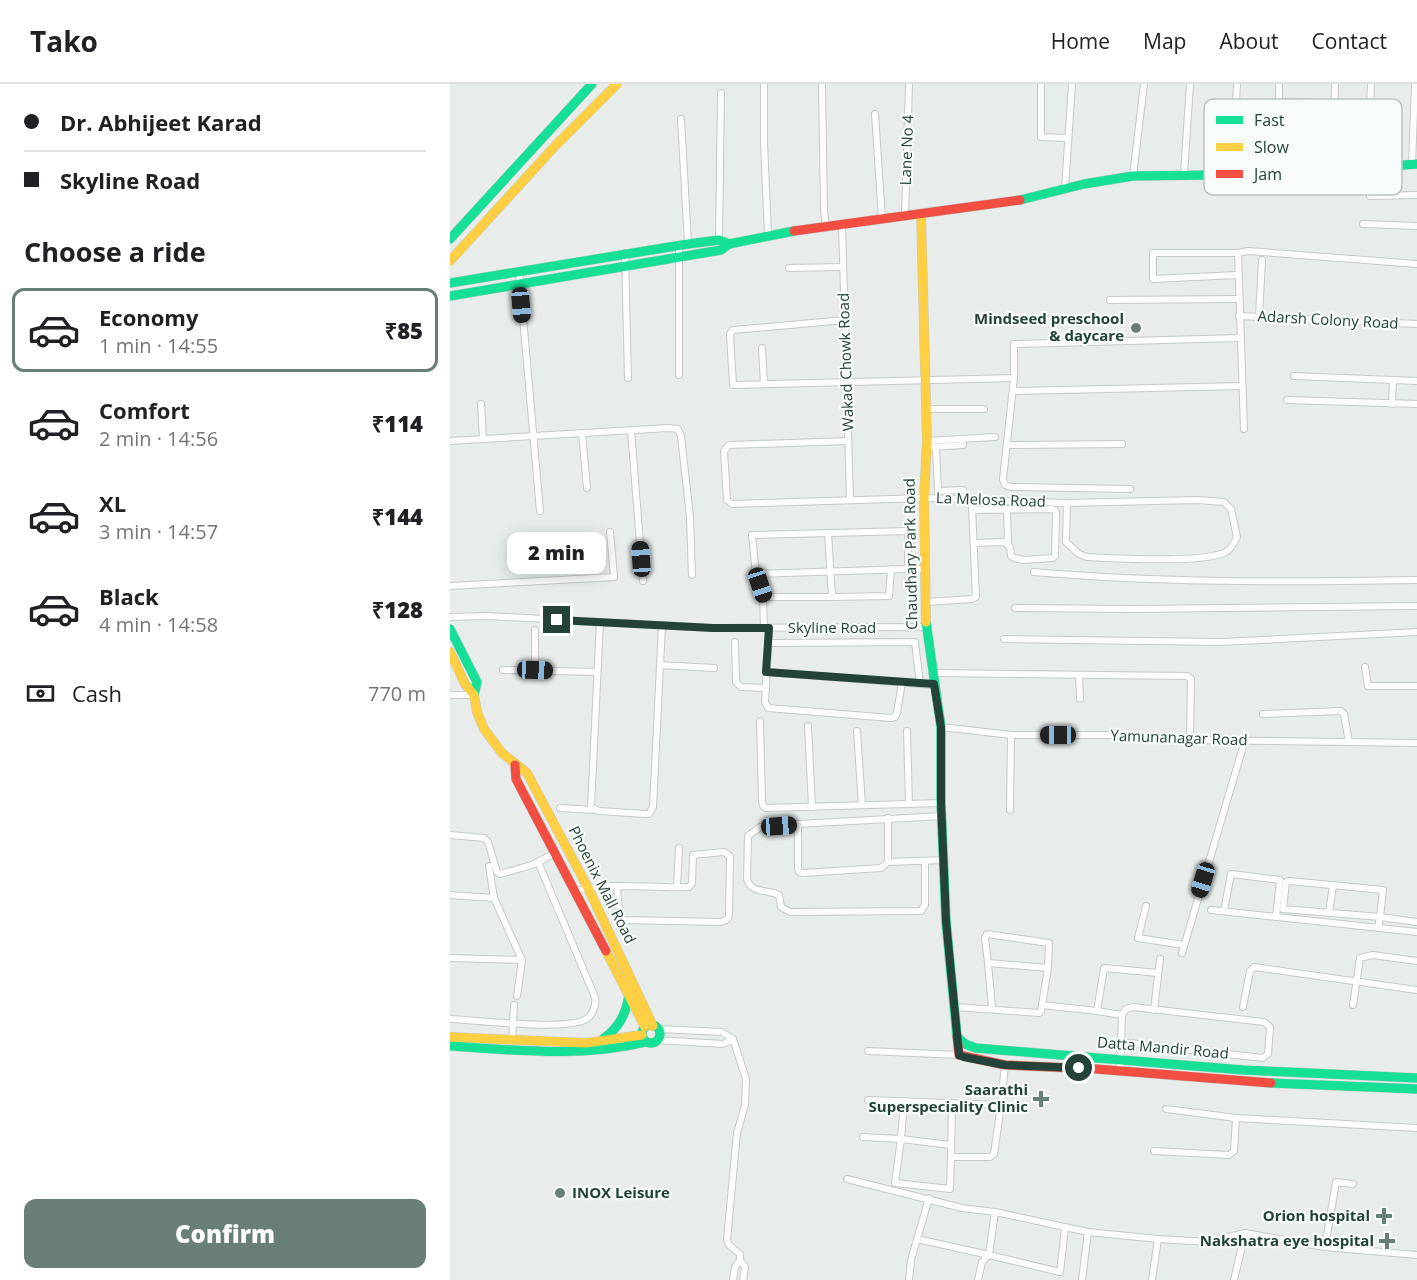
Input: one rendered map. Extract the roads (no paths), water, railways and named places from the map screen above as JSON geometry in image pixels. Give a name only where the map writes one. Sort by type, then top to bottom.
[{"type":"street","points":[[450,239],[592,84]]},
{"type":"street","points":[[450,261],[555,146],[616,84]]},
{"type":"street","points":[[764,84],[768,236]]},
{"type":"street","points":[[822,84],[826,227]]},
{"type":"street","name":"Lane No 4","points":[[905,216],[909,84]]},
{"type":"street","points":[[1041,84],[1041,137],[1068,138]]},
{"type":"street","points":[[1065,189],[1072,84]]},
{"type":"street","points":[[1133,176],[1144,84]]},
{"type":"street","points":[[1184,174],[1190,84]]},
{"type":"street","points":[[1235,99],[1236,84]]},
{"type":"street","points":[[1335,84],[1335,99]]},
{"type":"street","points":[[1370,99],[1371,84]]},
{"type":"street","points":[[1414,164],[1415,84]]},
{"type":"street","points":[[719,240],[721,93]]},
{"type":"street","points":[[875,114],[882,219]]},
{"type":"street","points":[[679,375],[679,256],[683,245],[681,119]]},
{"type":"street","points":[[450,296],[721,250],[729,244],[768,236],[1022,200],[1133,176],[1204,174]]},
{"type":"street","points":[[1370,196],[1417,195]]},
{"type":"street","name":"Chaudhary Park Road","points":[[921,214],[930,445],[924,498],[926,627],[941,727],[941,803],[946,921],[957,1037]]},
{"type":"street","name":"Wakad Chowk Road","points":[[842,224],[850,500]]},
{"type":"street","points":[[1363,224],[1417,226]]},
{"type":"street","points":[[450,283],[625,253],[719,240],[729,244]]},
{"type":"street","points":[[1237,275],[1154,279],[1153,253],[1248,251],[1417,264]]},
{"type":"street","points":[[1238,252],[1244,429]]},
{"type":"street","points":[[625,253],[628,378]]},
{"type":"street","points":[[1259,317],[1262,260]]},
{"type":"street","points":[[789,268],[843,267]]},
{"type":"street","points":[[519,272],[540,511]]},
{"type":"street","points":[[1110,300],[1238,299]]},
{"type":"street","name":"Adarsh Colony Road","points":[[1239,316],[1417,324]]},
{"type":"street","points":[[845,320],[733,330],[730,334],[733,385],[1014,378]]},
{"type":"street","points":[[1130,489],[1011,487],[1005,485],[1003,479],[1013,391],[1014,344],[1240,338]]},
{"type":"street","points":[[762,348],[764,384]]},
{"type":"street","points":[[1294,376],[1417,381]]},
{"type":"street","points":[[1392,404],[1393,380]]},
{"type":"street","points":[[1013,391],[1242,386]]},
{"type":"street","points":[[1287,400],[1417,404]]},
{"type":"street","points":[[481,404],[483,439]]},
{"type":"street","points":[[927,409],[984,409]]},
{"type":"street","points":[[450,441],[678,429],[690,517],[692,575]]},
{"type":"street","points":[[631,430],[643,581]]},
{"type":"street","points":[[582,433],[587,488]]},
{"type":"street","points":[[930,445],[995,437]]},
{"type":"street","name":"La Melosa Road","points":[[848,441],[729,445],[724,451],[728,500],[732,504],[924,498],[1057,503],[1197,500],[1224,502],[1231,509],[1237,537],[1232,547],[1225,552],[1203,557],[1087,557],[1078,554],[1066,542],[1067,503]]},
{"type":"street","points":[[1007,446],[1122,444]]},
{"type":"street","points":[[930,445],[963,445]]},
{"type":"street","points":[[930,445],[938,491],[963,490]]},
{"type":"street","points":[[926,602],[976,597],[972,500]]},
{"type":"street","points":[[972,510],[1007,509],[1055,510],[1055,556],[1053,558],[1014,558],[1008,543],[1007,509]]},
{"type":"street","points":[[902,682],[897,713],[891,718],[771,709],[766,706],[768,643],[752,535],[908,531],[908,569]]},
{"type":"street","points":[[450,586],[614,576],[610,532]]},
{"type":"street","points":[[828,533],[832,597]]},
{"type":"street","points":[[975,543],[1008,543]]},
{"type":"street","points":[[763,597],[889,596],[891,569]]},
{"type":"street","points":[[756,574],[925,569]]},
{"type":"street","points":[[1034,572],[1087,577],[1309,582],[1417,580]]},
{"type":"street","points":[[1015,608],[1417,606]]},
{"type":"street","name":"Skyline Road","points":[[450,617],[487,616],[713,628],[926,627]]},
{"type":"street","points":[[594,810],[591,802],[600,622]]},
{"type":"street","points":[[560,808],[645,814],[652,811],[662,625]]},
{"type":"street","points":[[450,629],[477,682],[474,694]]},
{"type":"street","points":[[535,630],[535,670]]},
{"type":"street","points":[[1004,639],[1221,642],[1417,632]]},
{"type":"street","points":[[735,642],[736,682],[741,687],[766,688]]},
{"type":"street","points":[[768,643],[915,642],[921,684]]},
{"type":"street","points":[[450,652],[465,684],[474,694]]},
{"type":"street","points":[[660,666],[714,668]]},
{"type":"street","points":[[1365,667],[1368,686],[1417,686]]},
{"type":"street","points":[[504,670],[597,672]]},
{"type":"street","points":[[766,672],[934,684]]},
{"type":"street","points":[[933,674],[1190,677],[1190,740]]},
{"type":"street","points":[[1079,675],[1080,699]]},
{"type":"street","points":[[450,695],[474,694]]},
{"type":"street","name":"Phoenix Mall Road","points":[[474,694],[477,712],[484,729],[502,753],[514,765],[527,773],[588,888],[629,995],[649,1032]]},
{"type":"street","points":[[1263,714],[1341,711],[1344,714],[1348,742]]},
{"type":"street","points":[[760,721],[763,806],[770,809],[941,803]]},
{"type":"street","points":[[808,726],[812,807]]},
{"type":"street","name":"Yamunanagar Road","points":[[941,727],[1011,735],[1111,735],[1190,740],[1417,743]]},
{"type":"street","points":[[857,731],[862,805]]},
{"type":"street","points":[[906,731],[909,804]]},
{"type":"street","points":[[1010,810],[1011,735]]},
{"type":"street","points":[[1182,953],[1245,740]]},
{"type":"street","name":"Phoenix Mall Road","points":[[514,765],[516,779],[576,891],[611,948],[649,1032]]},
{"type":"street","points":[[925,861],[925,905],[921,911],[790,912],[781,907],[779,895],[755,890],[748,885],[747,879],[748,836],[760,827],[942,816]]},
{"type":"street","points":[[888,818],[888,862]]},
{"type":"street","points":[[798,824],[798,868],[799,872],[803,873],[881,868],[888,862],[944,860]]},
{"type":"street","points":[[450,834],[484,838],[488,842],[497,872],[500,874],[538,862],[555,853]]},
{"type":"street","points":[[677,888],[679,848]]},
{"type":"street","points":[[576,891],[588,888],[617,887],[677,888],[692,885],[693,855],[724,852],[729,854],[729,914],[728,919],[721,922],[623,920],[619,914],[617,887]]},
{"type":"street","points":[[450,1019],[573,1024],[587,1019],[596,1003],[538,862]]},
{"type":"street","points":[[489,866],[494,898],[522,960],[517,996]]},
{"type":"street","points":[[1224,911],[1231,874],[1280,880],[1275,917]]},
{"type":"street","points":[[1378,928],[1380,917],[1383,890],[1286,882],[1283,909],[1380,917],[1417,922]]},
{"type":"street","points":[[1329,913],[1333,885]]},
{"type":"street","points":[[450,895],[494,898]]},
{"type":"street","points":[[1146,906],[1138,938],[1184,945]]},
{"type":"street","points":[[1211,910],[1417,932]]},
{"type":"street","points":[[955,1007],[1041,1012],[1050,943],[991,933],[985,936],[992,1008]]},
{"type":"street","points":[[1353,1005],[1360,958],[1373,955],[1417,961]]},
{"type":"street","points":[[450,958],[522,960]]},
{"type":"street","points":[[1155,1010],[1160,959]]},
{"type":"street","points":[[988,963],[1048,968]]},
{"type":"street","points":[[1243,1007],[1250,971],[1254,967],[1417,990]]},
{"type":"street","points":[[1097,1011],[1104,968],[1158,973]]},
{"type":"street","points":[[598,1042],[617,1029],[623,1019],[629,995]]},
{"type":"street","points":[[512,1040],[514,1005]]},
{"type":"street","points":[[1042,1005],[1122,1015]]},
{"type":"street","points":[[1120,1071],[1121,1060],[1121,1042],[1122,1015],[1129,1007],[1267,1023],[1270,1027],[1268,1056],[1263,1058],[1121,1042]]},
{"type":"street","points":[[649,1032],[652,1043],[657,1040],[723,1044],[733,1039]]},
{"type":"street","points":[[450,1037],[495,1044],[593,1052],[627,1048],[649,1032]]},
{"type":"street","points":[[450,1046],[495,1044],[512,1040],[586,1043],[649,1032],[722,1032],[733,1039],[746,1079],[745,1105],[737,1133],[727,1240],[729,1245],[740,1254],[740,1260],[745,1268],[743,1280]]},
{"type":"street","points":[[868,1051],[959,1055],[957,1037]]},
{"type":"street","name":"Datta Mandir Road","points":[[957,1037],[965,1044],[976,1048],[1243,1070],[1417,1078]]},
{"type":"street","name":"Datta Mandir Road","points":[[959,1055],[1005,1065],[1120,1071],[1291,1085],[1417,1089]]},
{"type":"street","points":[[951,1157],[990,1157],[994,1154],[1005,1065]]},
{"type":"street","points":[[868,1100],[1001,1105]]},
{"type":"street","points":[[904,1101],[895,1183],[950,1189],[952,1103]]},
{"type":"street","points":[[1166,1109],[1236,1118],[1417,1128]]},
{"type":"street","points":[[1154,1151],[1229,1155],[1234,1150],[1236,1118]]},
{"type":"street","points":[[863,1137],[950,1145]]},
{"type":"street","points":[[848,1179],[962,1208],[995,1212],[1088,1232],[1208,1242],[1245,1233],[1325,1247],[1417,1255]]},
{"type":"street","points":[[1325,1247],[1336,1182],[1353,1184]]},
{"type":"street","points":[[909,1280],[917,1239],[929,1198]]},
{"type":"street","points":[[978,1280],[982,1262],[989,1255],[995,1212]]},
{"type":"street","points":[[917,1239],[1059,1272],[1065,1228]]},
{"type":"street","points":[[1082,1280],[1088,1232]]},
{"type":"street","points":[[1234,1280],[1245,1233]]},
{"type":"street","points":[[1152,1280],[1158,1239]]},
{"type":"street","points":[[733,1280],[735,1267],[740,1260]]},
{"type":"place","name":"Mindseed preschool & daycare","points":[[1136,328]]},
{"type":"place","name":"Saarathi Superspeciality Clinic","points":[[1041,1099]]},
{"type":"place","name":"INOX Leisure","points":[[560,1193]]},
{"type":"place","name":"Orion hospital","points":[[1384,1216]]},
{"type":"place","name":"Nakshatra eye hospital","points":[[1387,1241]]}]
